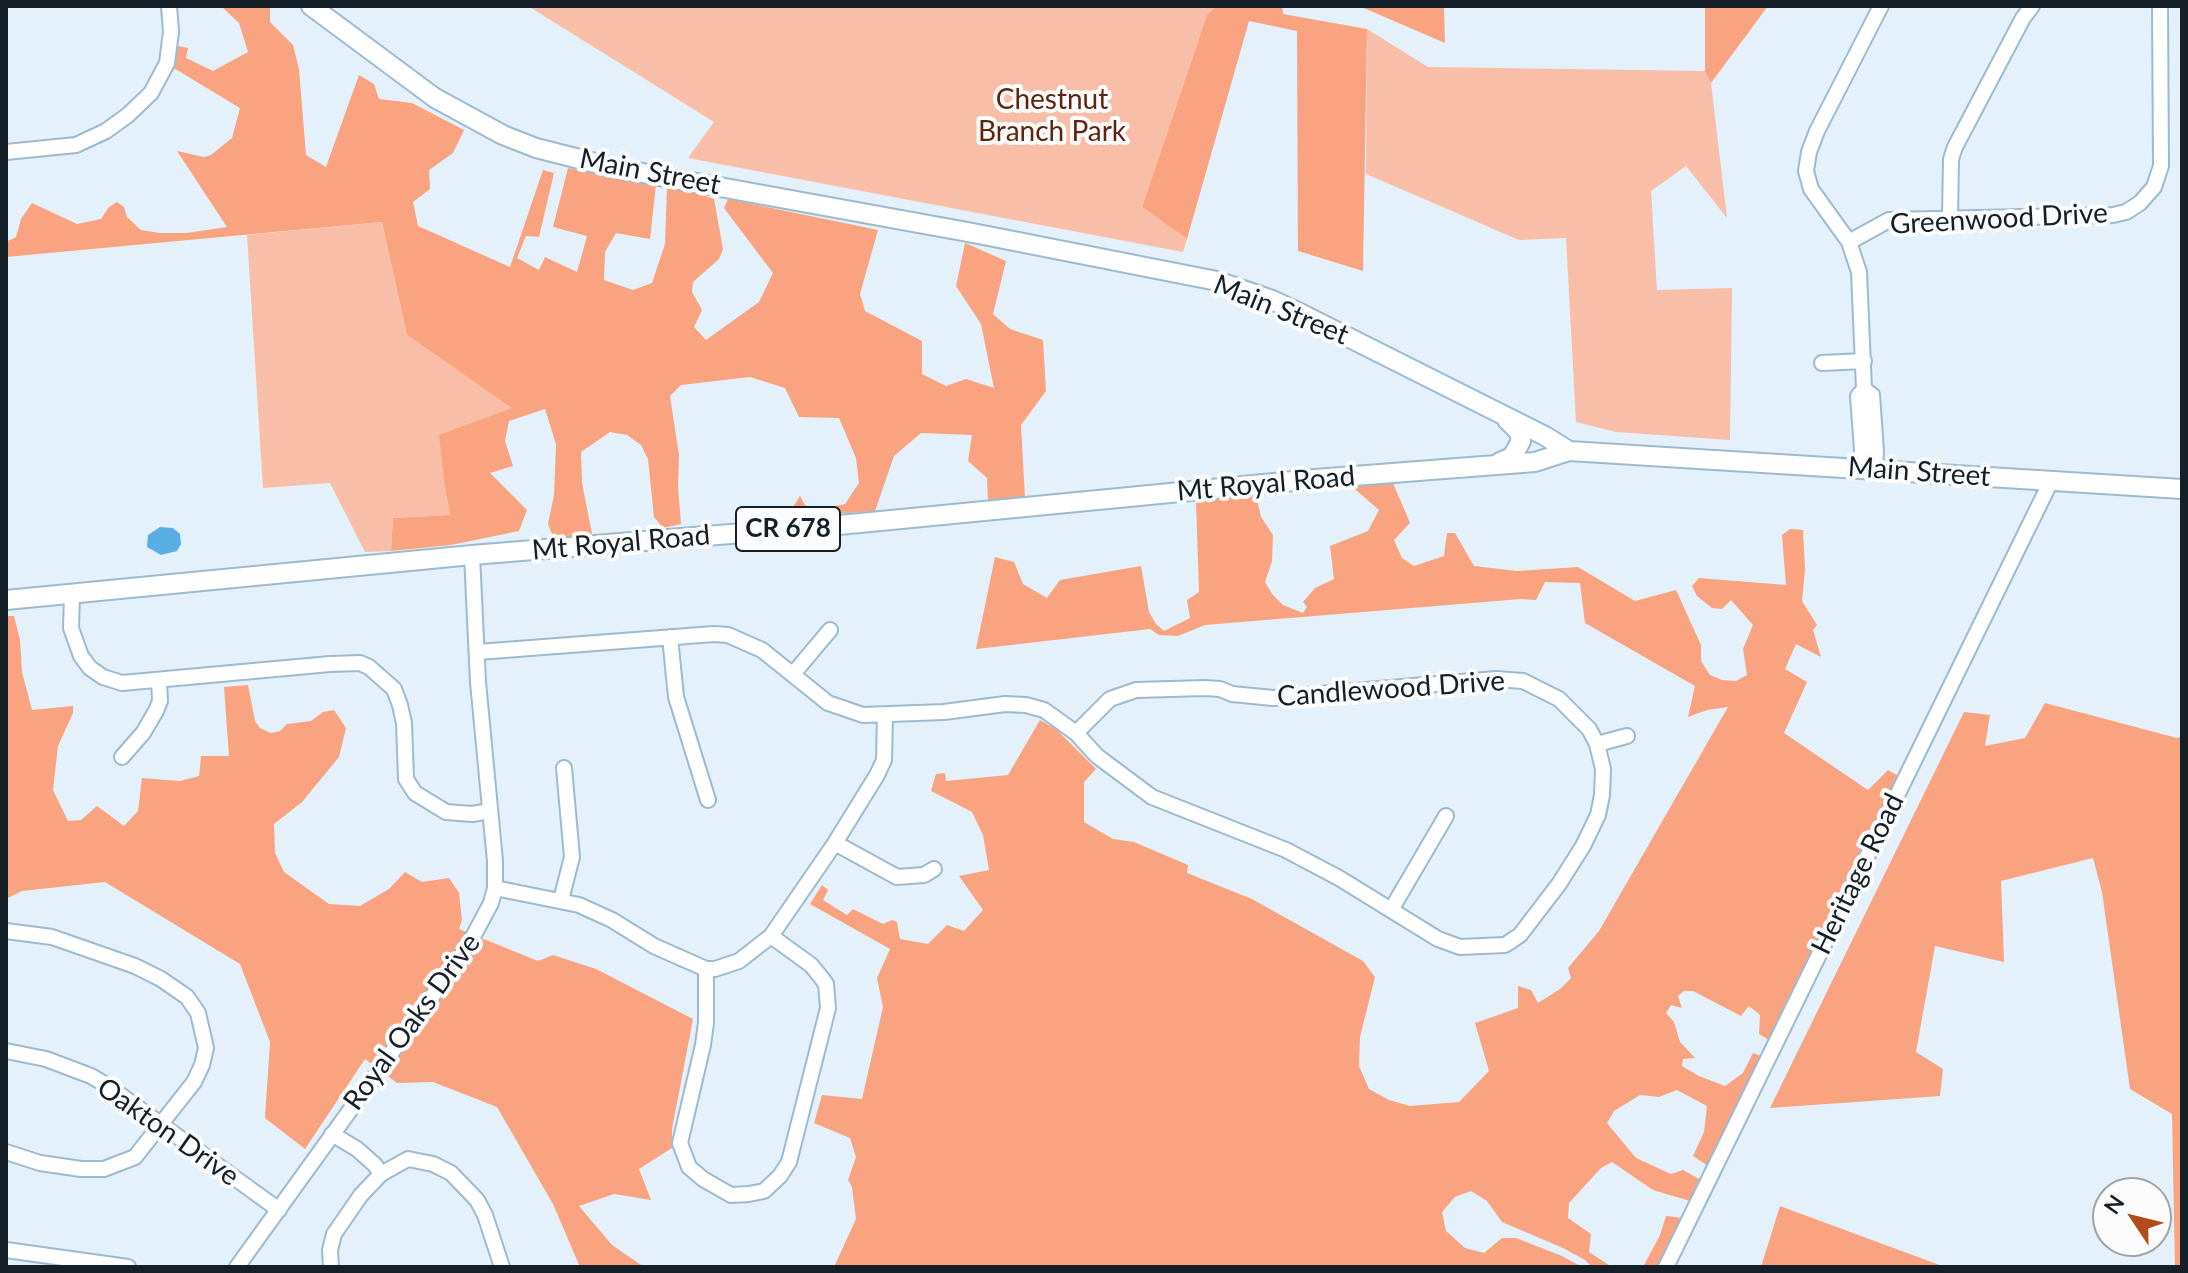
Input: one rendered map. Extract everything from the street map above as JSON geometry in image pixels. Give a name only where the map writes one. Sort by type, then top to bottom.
[{"type":"main road","name":"Main Street","points":[[311,6],[435,98],[503,135],[536,148],[615,168],[1217,281],[1272,300],[1488,407],[1569,451],[1868,467],[2182,489]]},
{"type":"main road","points":[[1488,407],[1513,424],[1521,441],[1512,457],[1490,465]]},
{"type":"main road","name":"Mt Royal Road","points":[[6,600],[472,555],[1490,465],[1542,460],[1569,451]]},
{"type":"street","points":[[6,152],[76,145],[106,131],[128,115],[151,93],[167,63],[171,32],[169,6]]},
{"type":"street","points":[[1868,467],[1876,451],[1872,395],[1864,389],[1859,272],[1849,242],[1811,189],[1806,161],[1817,131],[1881,6]]},
{"type":"street","points":[[1950,217],[1951,159],[1955,147],[2032,6]]},
{"type":"street","name":"Greenwood Drive","points":[[1849,242],[1889,220],[2113,215],[2130,210],[2145,198],[2156,183],[2161,166],[2160,6]]},
{"type":"street","points":[[1822,363],[1864,361]]},
{"type":"street","name":"Heritage Road","points":[[1666,1267],[2051,481]]},
{"type":"street","name":"Royal Oaks Drive","points":[[237,1267],[477,934],[495,888],[472,555]]},
{"type":"street","points":[[72,595],[71,628],[81,656],[90,668],[103,677],[122,683],[330,664],[360,663],[369,667],[394,689],[400,705],[404,723],[406,779],[415,793],[446,812],[472,814],[490,811]]},
{"type":"street","points":[[793,674],[830,630]]},
{"type":"street","name":"Candlewood Drive","points":[[478,652],[699,633],[728,635],[762,650],[835,707],[863,715],[944,712],[1005,704],[1044,710],[1076,733],[1097,756],[1152,797],[1286,850],[1339,878],[1438,939],[1460,947],[1505,945],[1520,935],[1583,846],[1598,815],[1602,795],[1603,769],[1597,744],[1589,729],[1559,699],[1523,681],[1496,679],[1273,698],[1205,688],[1136,690],[1110,699],[1076,733]]},
{"type":"street","points":[[670,637],[676,697],[708,800]]},
{"type":"street","points":[[122,757],[143,733],[156,711],[160,701],[159,681]]},
{"type":"street","points":[[495,888],[561,900],[594,910],[654,946],[706,969],[739,961],[771,936],[877,775],[884,760],[885,715]]},
{"type":"street","points":[[1597,744],[1627,736]]},
{"type":"street","points":[[561,900],[572,857],[564,768]]},
{"type":"street","points":[[1391,910],[1446,816]]},
{"type":"street","points":[[835,843],[870,865],[897,877],[924,875],[934,869]]},
{"type":"street","points":[[6,931],[52,937],[135,966],[187,997],[198,1013],[204,1030],[204,1056],[194,1082],[135,1157],[104,1169],[81,1169],[40,1163],[6,1152]]},
{"type":"street","points":[[706,969],[703,1045],[680,1143],[689,1167],[731,1195],[764,1191],[789,1162],[828,1008],[826,984],[820,976],[811,965],[771,936]]},
{"type":"street","name":"Oakton Drive","points":[[6,1051],[46,1059],[91,1076],[279,1210]]},
{"type":"street","points":[[332,1134],[357,1149],[381,1174]]},
{"type":"street","points":[[331,1267],[330,1250],[334,1234],[361,1195],[381,1174],[408,1159],[433,1164],[451,1173],[481,1207],[502,1267]]},
{"type":"street","points":[[6,1250],[128,1267]]},
{"type":"green space","name":"Chestnut Branch Park","points":[[528,6],[1216,6],[1207,15],[1142,207],[1187,239],[1183,252],[688,158],[714,122]]},
{"type":"green space","points":[[1367,29],[1428,67],[1705,71],[1711,83],[1727,218],[1686,166],[1651,191],[1657,290],[1732,288],[1730,440],[1616,432],[1576,422],[1566,238],[1519,240],[1366,174]]},
{"type":"green space","points":[[382,222],[407,335],[513,408],[445,487],[450,515],[393,518],[391,551],[365,552],[330,483],[263,488],[247,235]]},
{"type":"shaded area","points":[[221,6],[270,6],[270,22],[293,45],[299,69],[306,155],[326,167],[359,75],[374,84],[379,99],[412,103],[464,130],[453,153],[429,170],[430,189],[413,202],[418,226],[510,267],[543,170],[554,173],[539,237],[526,236],[517,258],[539,270],[545,257],[577,272],[587,236],[553,227],[568,168],[656,185],[650,239],[616,233],[605,252],[604,280],[633,290],[652,283],[665,244],[667,188],[691,191],[714,199],[723,249],[719,259],[693,282],[692,292],[702,310],[694,327],[706,340],[759,302],[773,273],[724,208],[728,199],[878,230],[860,294],[865,311],[922,341],[922,374],[946,386],[966,379],[994,388],[981,324],[956,286],[965,243],[1006,261],[993,314],[1010,329],[1043,340],[1046,391],[1021,425],[1025,498],[988,502],[987,478],[968,461],[972,435],[921,433],[894,456],[875,511],[795,517],[793,507],[800,496],[805,505],[818,510],[845,504],[859,483],[856,458],[839,418],[799,417],[785,388],[750,377],[681,385],[670,396],[679,455],[681,524],[663,528],[654,517],[648,459],[641,445],[627,435],[610,432],[581,452],[582,483],[592,534],[554,539],[548,524],[554,495],[556,444],[545,409],[509,421],[505,441],[513,466],[490,473],[527,510],[519,531],[451,545],[391,551],[393,518],[450,515],[439,435],[512,408],[407,335],[382,222],[6,257],[6,242],[16,237],[21,219],[32,203],[77,224],[101,219],[117,202],[141,230],[186,233],[227,227],[177,151],[204,157],[211,155],[232,138],[240,108],[172,67],[178,46],[188,48],[186,58],[213,71],[248,52],[239,23]]},
{"type":"shaded area","points":[[1216,6],[1282,6],[1283,14],[1367,29],[1363,271],[1298,251],[1297,31],[1249,21],[1187,239],[1142,207],[1207,15]]},
{"type":"shaded area","points":[[1359,6],[1444,6],[1445,43]]},
{"type":"shaded area","points":[[1705,6],[1768,6],[1711,83],[1705,71]]},
{"type":"shaded area","points":[[1393,483],[1410,523],[1394,540],[1402,558],[1414,566],[1444,556],[1447,533],[1455,533],[1474,566],[1517,571],[1578,567],[1635,601],[1676,590],[1701,645],[1701,661],[1710,675],[1722,680],[1736,681],[1747,675],[1743,649],[1753,625],[1731,600],[1722,609],[1712,608],[1697,596],[1692,586],[1699,578],[1786,585],[1782,535],[1790,529],[1803,530],[1805,569],[1802,601],[1817,625],[1813,630],[1821,657],[1796,644],[1785,669],[1807,682],[1784,733],[1868,790],[1888,770],[1899,776],[1769,1040],[1759,1034],[1760,1015],[1749,1006],[1741,1016],[1693,991],[1684,991],[1678,996],[1682,1008],[1671,1005],[1666,1013],[1674,1022],[1680,1042],[1695,1058],[1683,1059],[1682,1066],[1699,1076],[1725,1086],[1743,1073],[1753,1053],[1762,1056],[1708,1166],[1693,1156],[1704,1132],[1707,1106],[1677,1090],[1659,1097],[1640,1095],[1614,1111],[1607,1123],[1636,1158],[1671,1174],[1683,1170],[1701,1180],[1690,1201],[1653,1190],[1612,1162],[1601,1168],[1569,1203],[1568,1218],[1591,1234],[1589,1252],[1612,1267],[1592,1267],[1563,1248],[1502,1222],[1487,1201],[1471,1191],[1455,1197],[1442,1212],[1446,1231],[1465,1248],[1484,1253],[1502,1238],[1516,1238],[1582,1267],[834,1267],[856,1219],[852,1187],[848,1180],[856,1157],[850,1138],[814,1123],[822,1095],[862,1099],[883,1007],[877,978],[890,949],[810,904],[822,885],[828,890],[823,900],[847,915],[853,909],[883,924],[892,920],[897,922],[900,939],[928,944],[947,925],[964,931],[983,910],[959,876],[989,870],[983,835],[972,812],[931,791],[936,774],[945,773],[946,781],[1008,775],[1040,720],[1056,729],[1096,769],[1084,782],[1084,822],[1113,839],[1134,842],[1188,865],[1187,873],[1252,899],[1363,961],[1375,977],[1360,1037],[1359,1066],[1369,1089],[1389,1100],[1410,1106],[1459,1102],[1489,1071],[1475,1023],[1518,1008],[1518,986],[1531,990],[1538,1003],[1571,978],[1568,968],[1599,931],[1728,707],[1688,717],[1695,686],[1585,623],[1580,583],[1545,582],[1536,600],[1205,625],[1178,636],[1159,635],[1150,629],[976,649],[995,557],[1014,562],[1023,584],[1047,598],[1060,580],[1141,566],[1149,612],[1156,624],[1164,631],[1190,618],[1187,600],[1199,592],[1196,500],[1256,495],[1261,517],[1273,535],[1272,561],[1265,582],[1283,605],[1303,613],[1307,607],[1303,602],[1315,588],[1334,579],[1330,546],[1368,531],[1379,510],[1349,484]]},
{"type":"shaded area","points":[[6,616],[14,616],[20,640],[22,672],[32,710],[73,706],[73,713],[58,746],[53,790],[68,821],[81,820],[97,806],[124,826],[138,811],[142,778],[180,781],[199,776],[201,756],[229,756],[224,687],[248,685],[255,721],[260,728],[271,733],[280,731],[287,724],[311,721],[323,712],[334,710],[346,728],[339,757],[302,802],[274,824],[275,853],[284,872],[329,904],[360,906],[389,889],[405,872],[422,882],[449,878],[459,893],[462,920],[459,929],[538,961],[553,955],[596,969],[693,1019],[672,1129],[672,1148],[639,1169],[651,1200],[614,1194],[579,1206],[612,1245],[644,1267],[580,1267],[553,1204],[497,1107],[433,1082],[397,1083],[365,1059],[305,1149],[265,1118],[270,1042],[240,964],[105,882],[22,891],[6,899]]},
{"type":"shaded area","points":[[2045,703],[2177,738],[2182,736],[2182,1267],[2175,1267],[2172,1114],[2130,1089],[2102,892],[2093,858],[2001,881],[2004,962],[1935,946],[1916,1052],[1943,1069],[1940,1096],[1770,1108],[1964,712],[1990,715],[1985,746],[2025,738]]},
{"type":"shaded area","points":[[1780,1206],[1945,1267],[1761,1267]]},
{"type":"shaded area","points":[[1666,1216],[1682,1218],[1659,1267],[1643,1267],[1660,1235]]},
{"type":"water","points":[[160,527],[173,528],[180,534],[181,544],[177,551],[161,555],[147,547],[148,535]]}]
